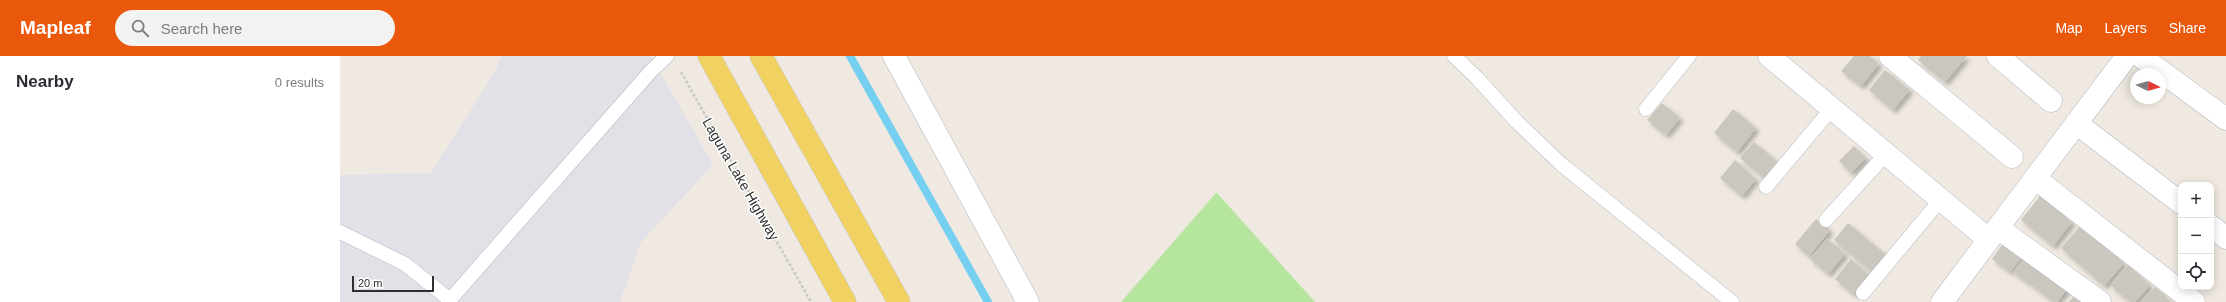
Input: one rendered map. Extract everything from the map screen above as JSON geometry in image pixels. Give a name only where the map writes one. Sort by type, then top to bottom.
[{"type":"main road","points":[[709,56],[845,302]]},
{"type":"main road","points":[[761,56],[899,302]]},
{"type":"street","points":[[894,56],[1028,302]]},
{"type":"street","points":[[1769,56],[1886,154],[1942,198],[2100,302]]},
{"type":"street","points":[[1890,56],[2012,157]]},
{"type":"street","points":[[1998,56],[2051,100]]},
{"type":"street","points":[[1942,302],[2127,56]]},
{"type":"street","points":[[2140,56],[2226,118]]},
{"type":"street","points":[[2076,124],[2178,201]]},
{"type":"street","points":[[2036,179],[2194,302]]},
{"type":"street","points":[[2214,228],[2226,238]]},
{"type":"lane","points":[[340,232],[405,264],[449,301],[651,71],[667,56]]},
{"type":"lane","points":[[1454,56],[1477,78],[1517,122],[1561,164],[1732,302]]},
{"type":"lane","points":[[1646,109],[1689,56]]},
{"type":"lane","points":[[1766,187],[1832,108]]},
{"type":"lane","points":[[1826,220],[1886,154]]},
{"type":"lane","points":[[1863,293],[1942,198]]},
{"type":"path","name":"Laguna Lake Highway","points":[[679,70],[811,302]]},
{"type":"shaded area","points":[[502,56],[651,56],[713,165],[641,242],[620,302],[340,302],[340,175],[431,173],[494,73]]},
{"type":"green space","points":[[1217,193],[1315,302],[1121,302]]},
{"type":"building","points":[[1854,56],[1870,56],[1879,64],[1861,86],[1841,71]]},
{"type":"building","points":[[1921,56],[1967,56],[1945,82],[1918,60]]},
{"type":"building","points":[[1885,70],[1910,90],[1893,110],[1869,90]]},
{"type":"building","points":[[1662,103],[1680,118],[1666,135],[1647,120]]},
{"type":"building","points":[[1733,109],[1756,128],[1737,152],[1714,133]]},
{"type":"building","points":[[1754,142],[1780,164],[1767,180],[1740,158]]},
{"type":"building","points":[[1854,146],[1866,158],[1851,173],[1839,161]]},
{"type":"building","points":[[1735,160],[1756,179],[1742,196],[1720,178]]},
{"type":"building","points":[[2040,196],[2072,222],[2053,246],[2021,220]]},
{"type":"building","points":[[1816,219],[1830,230],[1809,256],[1795,244]]},
{"type":"building","points":[[1848,223],[1886,255],[1873,272],[1834,240]]},
{"type":"building","points":[[2080,226],[2124,263],[2104,286],[2061,248]]},
{"type":"building","points":[[2007,238],[2026,252],[2010,272],[1992,259]]},
{"type":"building","points":[[1827,239],[1845,254],[1828,274],[1810,259]]},
{"type":"building","points":[[2027,255],[2041,266],[2028,283],[2013,272]]},
{"type":"building","points":[[1851,259],[1869,275],[1853,294],[1835,279]]},
{"type":"building","points":[[2128,265],[2150,285],[2135,302],[2130,302],[2111,286]]},
{"type":"building","points":[[2042,267],[2068,288],[2057,302],[2054,302],[2029,283]]},
{"type":"building","points":[[2155,287],[2172,302],[2142,302]]},
{"type":"building","points":[[2077,292],[2089,302],[2069,302]]},
{"type":"waterway","points":[[850,56],[988,302]]}]
